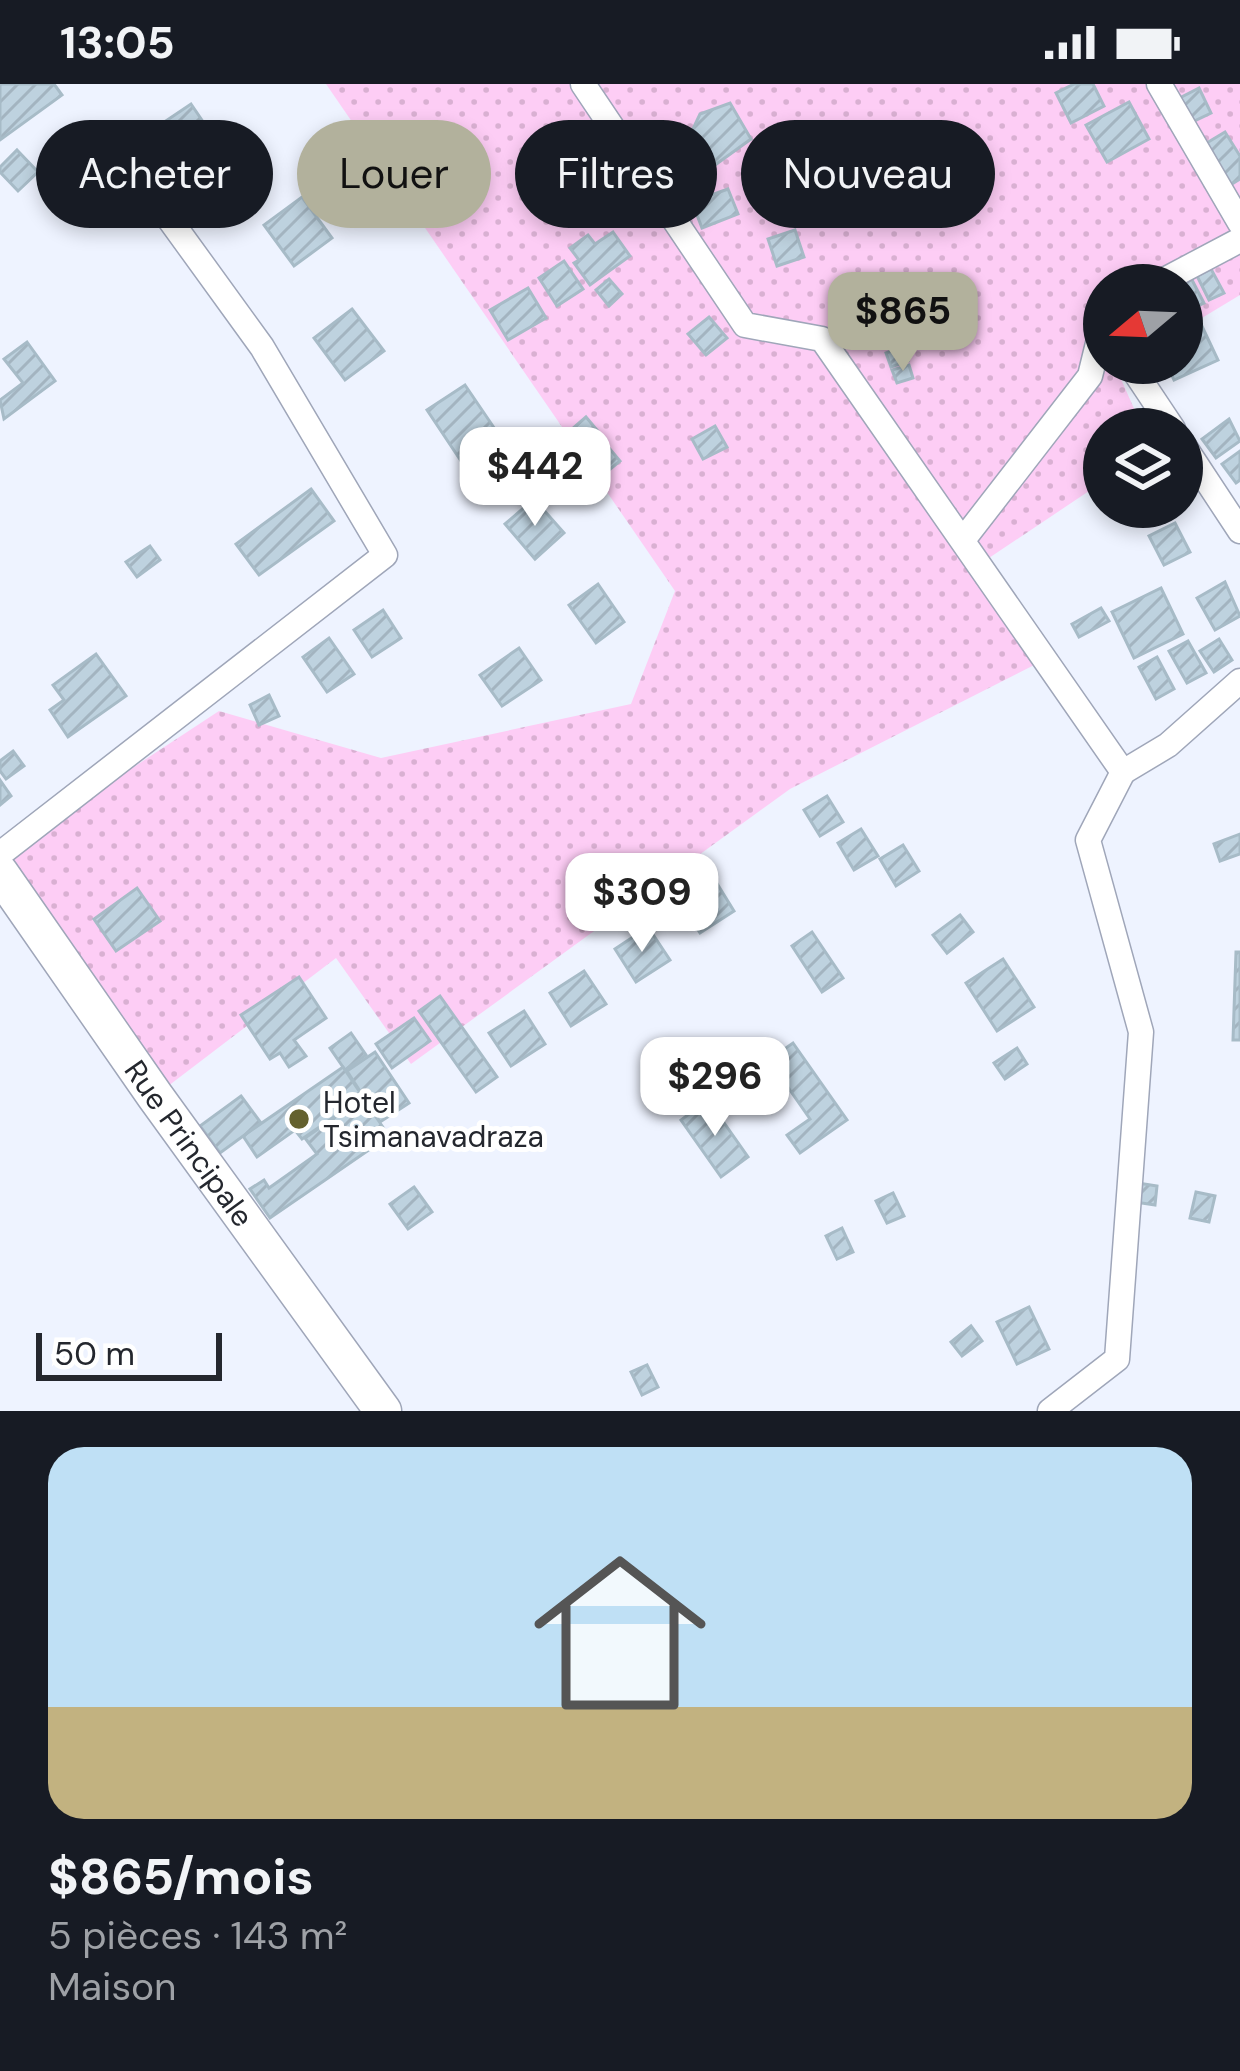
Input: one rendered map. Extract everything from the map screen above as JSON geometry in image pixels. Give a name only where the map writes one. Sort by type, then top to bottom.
[{"type":"main road","name":"Rue Principale","points":[[0,873],[154,1096],[383,1411]]},
{"type":"street","points":[[583,84],[746,325],[822,339],[1123,772]]},
{"type":"street","points":[[1159,84],[1240,223]]},
{"type":"street","points":[[0,854],[385,555],[262,347],[176,228]]},
{"type":"street","points":[[1195,264],[1240,240]]},
{"type":"street","points":[[962,540],[1084,384]]},
{"type":"street","points":[[1203,475],[1240,531]]},
{"type":"street","points":[[1051,1411],[1118,1359],[1142,1032],[1088,840],[1123,772],[1168,746],[1240,681]]},
{"type":"shaded area","points":[[326,84],[1240,84],[1240,295],[1203,317],[1203,264],[1083,264],[1083,384],[1123,384],[1134,408],[1083,408],[1083,495],[980,564],[1046,659],[790,789],[411,1064],[336,958],[155,1096],[0,855],[219,711],[381,758],[631,704],[675,591],[425,228],[491,228],[491,120],[351,120]]},
{"type":"building","points":[[0,84],[54,84],[62,95],[0,140]]},
{"type":"building","points":[[1074,84],[1093,84],[1104,106],[1071,123],[1056,93]]},
{"type":"building","points":[[1199,88],[1211,113],[1186,125],[1174,101]]},
{"type":"building","points":[[1129,102],[1149,139],[1107,162],[1086,125]]},
{"type":"building","points":[[730,103],[741,122],[741,146],[717,164],[717,120],[697,120],[700,114]]},
{"type":"building","points":[[191,104],[202,120],[167,120]]},
{"type":"building","points":[[1225,132],[1240,156],[1240,179],[1224,189],[1200,147]]},
{"type":"building","points":[[17,150],[36,174],[18,191],[0,167]]},
{"type":"building","points":[[728,189],[738,214],[717,222],[717,193]]},
{"type":"building","points":[[297,201],[297,228],[325,228],[332,238],[294,266],[266,228],[273,228],[273,218]]},
{"type":"building","points":[[795,230],[804,257],[777,266],[768,239]]},
{"type":"building","points":[[613,232],[630,256],[590,285],[574,263],[579,260],[570,248],[588,235],[595,244]]},
{"type":"building","points":[[564,261],[583,289],[557,306],[539,278]]},
{"type":"building","points":[[1211,269],[1224,293],[1209,300],[1203,273]]},
{"type":"building","points":[[609,279],[622,294],[609,306],[596,290]]},
{"type":"building","points":[[528,288],[546,318],[508,340],[490,310]]},
{"type":"building","points":[[352,309],[384,351],[345,380],[314,338]]},
{"type":"building","points":[[709,317],[727,338],[706,355],[688,334]]},
{"type":"building","points":[[1203,328],[1218,360],[1203,367]]},
{"type":"building","points":[[27,342],[55,381],[4,419],[0,400],[23,383],[4,359]]},
{"type":"building","points":[[903,347],[908,361],[891,367],[886,353]]},
{"type":"building","points":[[909,365],[913,378],[897,383],[892,370]]},
{"type":"building","points":[[465,385],[501,438],[463,464],[427,410]]},
{"type":"building","points":[[586,417],[602,436],[579,455],[563,437]]},
{"type":"building","points":[[1229,419],[1240,441],[1216,458],[1203,438]]},
{"type":"building","points":[[715,426],[727,447],[703,459],[692,439]]},
{"type":"building","points":[[604,442],[620,461],[597,480],[581,462]]},
{"type":"building","points":[[1240,451],[1240,480],[1236,483],[1222,464]]},
{"type":"building","points":[[311,489],[334,521],[259,575],[236,544]]},
{"type":"building","points":[[534,499],[564,533],[535,559],[505,524]]},
{"type":"building","points":[[1178,528],[1190,552],[1164,565],[1149,536]]},
{"type":"building","points":[[150,546],[160,560],[137,577],[126,562]]},
{"type":"building","points":[[1225,582],[1240,616],[1215,630],[1197,598]]},
{"type":"building","points":[[598,584],[624,622],[596,643],[569,605]]},
{"type":"building","points":[[1161,588],[1183,634],[1134,658],[1112,612]]},
{"type":"building","points":[[1101,608],[1109,621],[1079,637],[1072,624]]},
{"type":"building","points":[[383,610],[401,638],[372,657],[354,630]]},
{"type":"building","points":[[329,638],[354,674],[327,692],[303,657]]},
{"type":"building","points":[[1219,639],[1232,660],[1214,672],[1200,651]]},
{"type":"building","points":[[1188,641],[1206,673],[1187,683],[1169,651]]},
{"type":"building","points":[[519,648],[541,680],[502,706],[480,675]]},
{"type":"building","points":[[96,654],[126,696],[68,737],[50,710],[64,700],[53,685]]},
{"type":"building","points":[[1157,657],[1174,689],[1156,699],[1139,667]]},
{"type":"building","points":[[269,695],[279,716],[259,725],[250,705]]},
{"type":"building","points":[[13,751],[24,766],[6,779],[0,761]]},
{"type":"building","points":[[0,780],[11,796],[0,805]]},
{"type":"building","points":[[827,796],[843,822],[820,836],[804,810]]},
{"type":"building","points":[[861,829],[878,856],[854,870],[838,843]]},
{"type":"building","points":[[1240,834],[1240,854],[1220,861],[1214,844]]},
{"type":"building","points":[[903,845],[919,871],[896,886],[880,859]]},
{"type":"building","points":[[713,877],[734,911],[700,933],[679,900]]},
{"type":"building","points":[[137,888],[160,921],[116,951],[94,919]]},
{"type":"building","points":[[960,915],[973,932],[947,953],[933,935]]},
{"type":"building","points":[[648,927],[670,960],[636,982],[615,949]]},
{"type":"building","points":[[812,932],[843,978],[822,992],[792,946]]},
{"type":"building","points":[[1236,952],[1240,952],[1240,1040],[1233,1040]]},
{"type":"building","points":[[1003,959],[1034,1007],[997,1031],[966,983]]},
{"type":"building","points":[[584,971],[606,1004],[571,1026],[550,993]]},
{"type":"building","points":[[299,977],[326,1018],[294,1040],[306,1056],[289,1067],[280,1053],[270,1059],[241,1015]]},
{"type":"building","points":[[440,996],[497,1077],[476,1092],[419,1011]]},
{"type":"building","points":[[524,1011],[545,1044],[511,1066],[489,1033]]},
{"type":"building","points":[[414,1018],[430,1041],[392,1068],[376,1044]]},
{"type":"building","points":[[351,1033],[366,1055],[345,1070],[330,1048]]},
{"type":"building","points":[[793,1043],[847,1120],[800,1153],[787,1135],[810,1119],[785,1083],[757,1102],[741,1079]]},
{"type":"building","points":[[1017,1048],[1027,1064],[1005,1079],[994,1063]]},
{"type":"building","points":[[375,1052],[409,1103],[380,1122],[347,1071]]},
{"type":"building","points":[[343,1067],[363,1097],[302,1139],[295,1130],[257,1157],[243,1136]]},
{"type":"building","points":[[241,1096],[261,1123],[220,1153],[200,1126]]},
{"type":"building","points":[[363,1098],[389,1136],[270,1218],[250,1189],[264,1180],[269,1188],[317,1154],[305,1138]]},
{"type":"building","points":[[708,1100],[748,1157],[721,1177],[681,1120]]},
{"type":"building","points":[[1138,1183],[1157,1186],[1155,1205],[1135,1202]]},
{"type":"building","points":[[414,1187],[432,1212],[408,1229],[390,1204]]},
{"type":"building","points":[[1196,1192],[1215,1196],[1209,1222],[1190,1218]]},
{"type":"building","points":[[893,1193],[904,1216],[887,1223],[876,1201]]},
{"type":"building","points":[[842,1228],[853,1252],[837,1259],[826,1236]]},
{"type":"building","points":[[1029,1307],[1049,1349],[1017,1364],[997,1322]]},
{"type":"building","points":[[971,1326],[982,1341],[962,1356],[951,1342]]},
{"type":"building","points":[[647,1365],[658,1387],[642,1395],[631,1372]]},
{"type":"place","name":"Hotel Tsimanavadraza","points":[[299,1119]]}]
